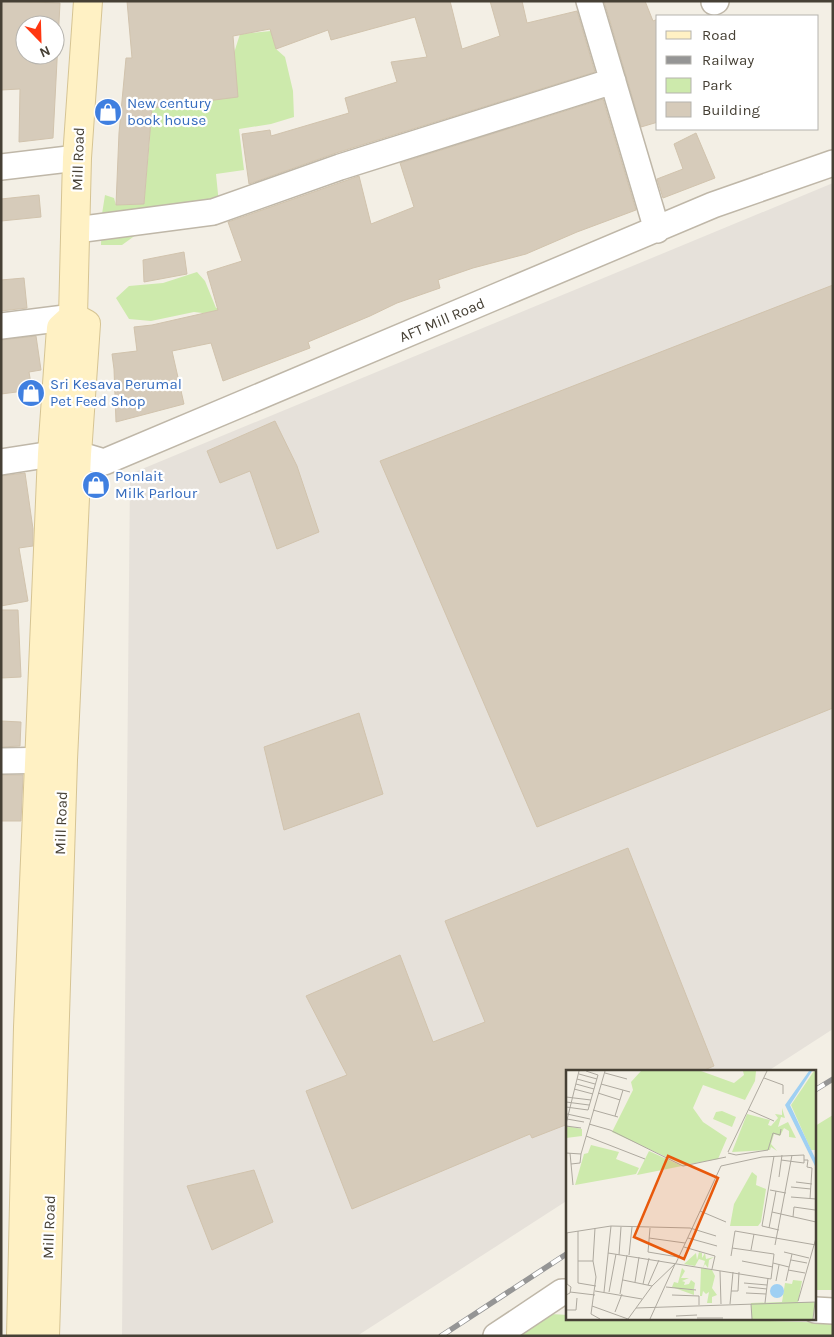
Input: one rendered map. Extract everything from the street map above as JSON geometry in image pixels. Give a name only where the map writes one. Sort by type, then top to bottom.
[{"type":"main road","name":"Mill Road","points":[[45,1336],[51,760],[65,454],[86,324],[73,317],[77,158],[88,1]]},
{"type":"main road","name":"Mill Road","points":[[21,1336],[28,1027],[51,760]]},
{"type":"street","points":[[589,1],[657,230]]},
{"type":"street","points":[[76,230],[213,212],[340,167],[613,81]]},
{"type":"street","points":[[1,167],[77,158]]},
{"type":"street","name":"AFT Mill Road","points":[[65,454],[104,462],[713,205],[833,164]]},
{"type":"street","points":[[1,326],[73,317]]},
{"type":"street","points":[[1,462],[65,454]]},
{"type":"street","points":[[1,761],[51,760]]},
{"type":"street","points":[[496,1336],[562,1292],[566,1292]]},
{"type":"street","points":[[816,1310],[833,1311]]},
{"type":"shaded area","points":[[833,183],[833,1029],[770,1070],[566,1070],[566,1201],[357,1336],[122,1336],[130,474]]},
{"type":"green space","points":[[271,31],[276,49],[285,57],[293,91],[294,117],[271,124],[239,129],[244,170],[216,174],[219,204],[140,232],[122,245],[101,245],[105,195],[114,198],[116,205],[144,204],[150,137],[150,108],[234,53],[240,34]]},
{"type":"green space","points":[[197,272],[205,281],[216,308],[246,300],[251,311],[194,312],[151,321],[129,319],[116,298],[129,286],[163,283]]},
{"type":"green space","points":[[833,1115],[833,1290],[816,1290],[816,1125]]},
{"type":"green space","points":[[551,1314],[566,1315],[566,1320],[742,1320],[833,1323],[833,1336],[518,1336]]},
{"type":"building","points":[[1,1],[60,3],[59,15],[15,15],[15,65],[57,65],[53,138],[19,142],[20,89],[1,90]]},
{"type":"building","points":[[127,1],[450,1],[462,49],[500,36],[490,1],[522,1],[527,23],[577,11],[595,72],[336,153],[249,184],[242,134],[270,130],[271,136],[349,113],[345,98],[397,82],[391,62],[427,57],[415,17],[331,40],[328,30],[276,49],[270,29],[233,36],[238,97],[152,108],[144,204],[116,205],[119,133],[126,58],[132,58]]},
{"type":"building","points":[[604,1],[645,1],[653,21],[656,20],[656,123],[641,127]]},
{"type":"building","points":[[603,99],[636,210],[526,254],[473,268],[438,280],[440,288],[397,303],[308,342],[310,348],[223,381],[211,343],[172,351],[184,404],[116,422],[112,354],[137,351],[134,327],[152,325],[218,310],[207,272],[242,261],[228,222],[359,176],[371,224],[414,207],[400,163]]},
{"type":"building","points":[[696,133],[715,178],[663,198],[657,179],[683,169],[674,144]]},
{"type":"building","points":[[39,195],[41,217],[1,221],[1,199]]},
{"type":"building","points":[[184,252],[187,274],[144,282],[143,260]]},
{"type":"building","points":[[24,278],[27,308],[1,311],[1,280]]},
{"type":"building","points":[[833,285],[833,708],[537,827],[380,461]]},
{"type":"building","points":[[36,336],[41,370],[29,372],[32,390],[1,394],[1,340]]},
{"type":"building","points":[[275,421],[297,466],[319,532],[277,549],[250,471],[220,483],[207,451]]},
{"type":"building","points":[[25,473],[33,529],[33,546],[19,548],[28,601],[1,606],[1,476]]},
{"type":"building","points":[[1,610],[18,610],[21,677],[1,678]]},
{"type":"building","points":[[359,713],[383,794],[284,830],[264,747]]},
{"type":"building","points":[[1,721],[21,722],[20,746],[1,747]]},
{"type":"building","points":[[1,775],[23,775],[21,821],[1,821]]},
{"type":"building","points":[[628,848],[714,1066],[704,1070],[566,1070],[566,1125],[532,1138],[530,1134],[352,1209],[306,1091],[347,1075],[306,996],[400,955],[433,1042],[485,1022],[445,921]]},
{"type":"building","points":[[254,1170],[273,1222],[212,1250],[187,1186]]},
{"type":"railway","points":[[816,1089],[833,1079]]},
{"type":"railway","points":[[441,1336],[566,1254]]},
{"type":"place","name":"New century book house","points":[[108,112]]},
{"type":"place","name":"Sri Kesava Perumal Pet Feed Shop","points":[[31,393]]},
{"type":"place","name":"Ponlait Milk Parlour","points":[[96,485]]}]
